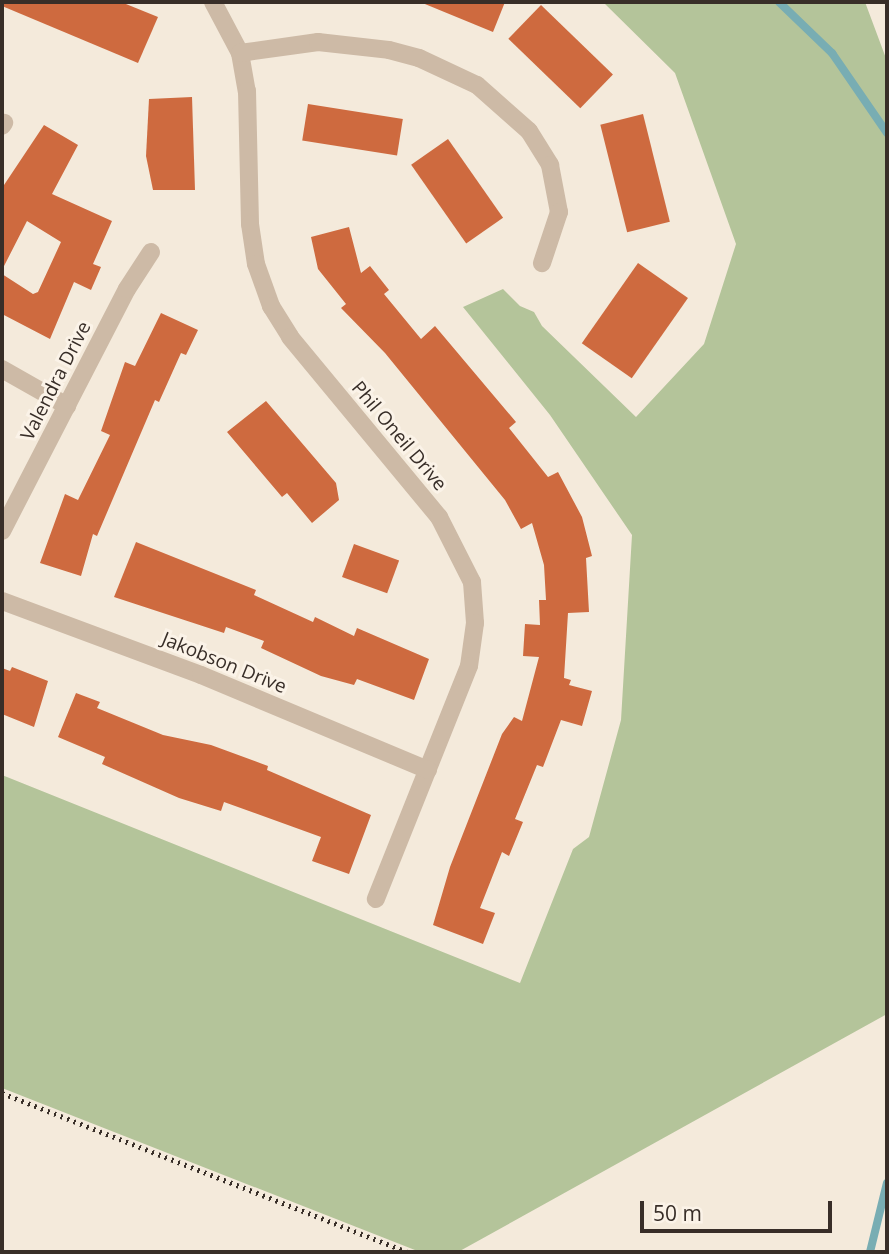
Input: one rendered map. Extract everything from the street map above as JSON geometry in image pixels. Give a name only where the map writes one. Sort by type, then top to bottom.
[{"type":"street","name":"Phil Oneil Drive","points":[[214,2],[240,53],[247,91],[250,224],[256,264],[271,306],[290,337],[439,517],[472,582],[475,622],[468,666],[376,899]]},
{"type":"street","points":[[240,53],[318,42],[389,50],[429,62],[477,85],[528,131],[550,165],[559,212],[542,263]]},
{"type":"street","name":"Valendra Drive","points":[[2,531],[66,406],[151,252]]},
{"type":"street","points":[[2,369],[66,406]]},
{"type":"street","name":"Jakobson Drive","points":[[2,601],[201,675],[428,770]]},
{"type":"green space","points":[[603,2],[865,2],[887,61],[887,1014],[458,1252],[420,1252],[2,1088],[2,775],[520,983],[573,849],[589,837],[621,720],[632,535],[550,415],[463,307],[503,289],[520,306],[534,312],[542,326],[636,417],[704,344],[736,244],[675,73]]},
{"type":"building","points":[[2,2],[121,2],[158,17],[138,63],[2,6]]},
{"type":"building","points":[[420,2],[505,2],[493,32]]},
{"type":"building","points":[[541,5],[613,74],[580,108],[508,39]]},
{"type":"building","points":[[192,97],[195,190],[153,190],[146,156],[149,99]]},
{"type":"building","points":[[308,104],[403,119],[397,156],[302,141]]},
{"type":"building","points":[[643,114],[670,222],[627,232],[600,125]]},
{"type":"building","points":[[44,125],[78,145],[52,194],[112,221],[93,264],[101,267],[91,290],[74,282],[50,339],[2,314],[2,274],[33,294],[38,292],[61,242],[27,221],[2,270],[2,188]]},
{"type":"building","points":[[448,139],[503,218],[466,243],[411,165]]},
{"type":"building","points":[[349,227],[361,273],[370,266],[389,290],[384,294],[421,339],[435,326],[516,422],[509,428],[548,477],[558,472],[582,517],[592,556],[586,558],[589,612],[568,613],[564,678],[571,680],[569,685],[592,691],[582,726],[561,720],[543,767],[537,765],[515,819],[523,822],[509,856],[502,852],[480,908],[495,913],[483,944],[433,925],[450,867],[502,734],[514,717],[522,721],[539,657],[523,656],[525,624],[540,625],[539,600],[546,600],[544,565],[532,523],[521,529],[505,500],[385,353],[341,308],[346,304],[318,269],[311,237]]},
{"type":"building","points":[[638,263],[688,298],[632,378],[582,343]]},
{"type":"building","points":[[161,313],[198,330],[186,355],[181,353],[159,402],[155,400],[97,536],[93,534],[81,576],[40,563],[65,494],[78,500],[110,435],[101,431],[125,362],[135,366]]},
{"type":"building","points":[[266,401],[336,483],[339,500],[312,523],[287,493],[282,497],[227,432]]},
{"type":"building","points":[[136,542],[256,590],[254,595],[313,622],[315,617],[354,636],[357,628],[429,659],[414,700],[357,679],[354,685],[321,676],[261,648],[264,641],[226,627],[224,633],[114,597]]},
{"type":"building","points":[[354,544],[399,560],[387,593],[342,577]]},
{"type":"building","points":[[12,667],[48,681],[34,727],[2,714],[2,668],[10,671]]},
{"type":"building","points":[[76,693],[100,702],[97,708],[163,735],[211,745],[268,766],[267,770],[371,815],[349,874],[312,861],[321,837],[224,802],[221,811],[179,798],[102,764],[105,757],[58,737]]},
{"type":"waterway","points":[[779,2],[832,53],[887,133]]},
{"type":"waterway","points":[[870,1252],[887,1183]]},
{"type":"railway","points":[[2,1093],[407,1252]]}]
